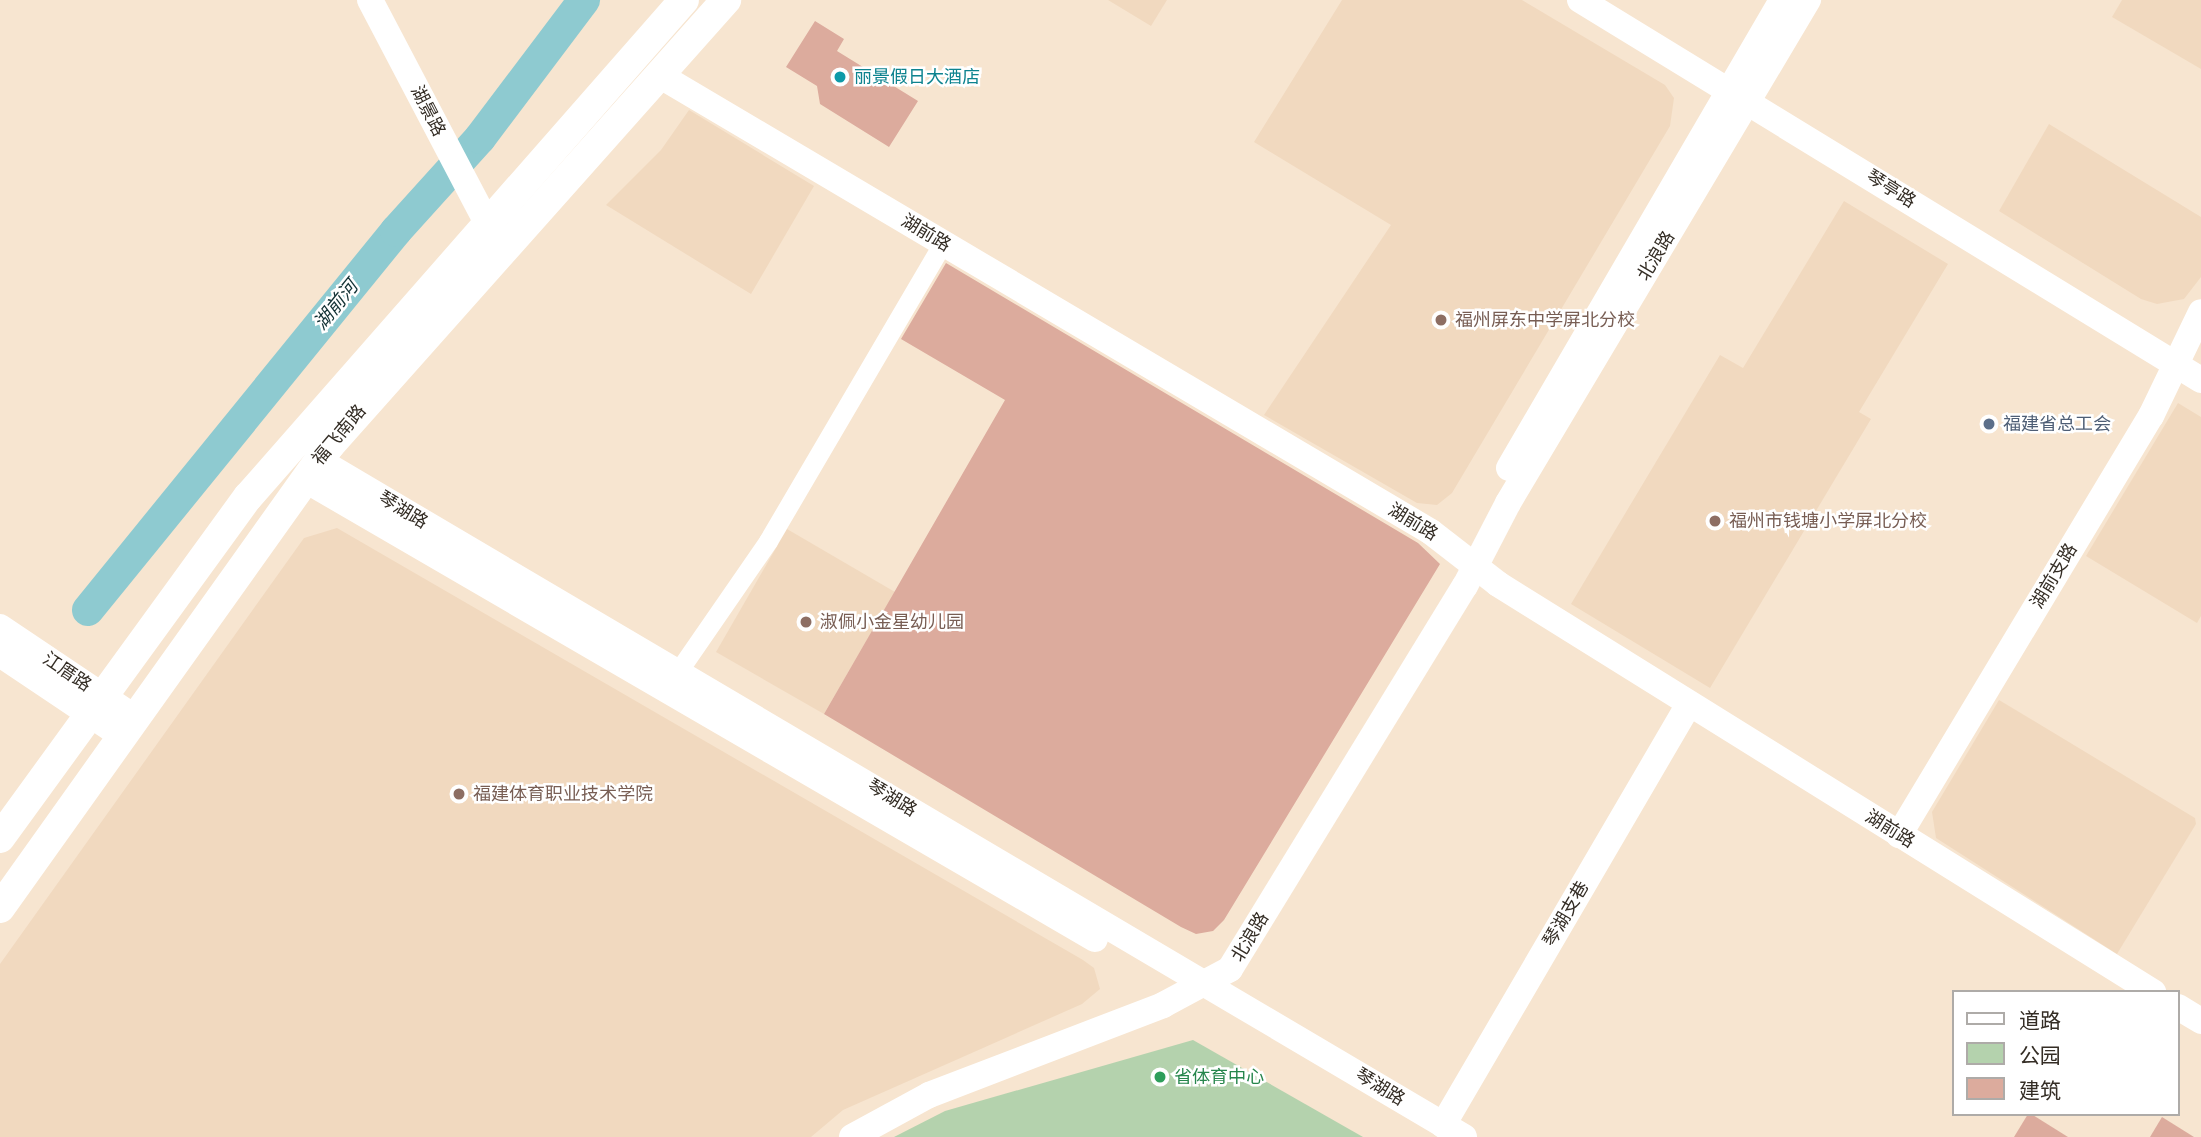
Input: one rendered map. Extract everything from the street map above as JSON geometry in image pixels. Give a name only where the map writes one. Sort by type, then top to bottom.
[{"type":"main road","name":"福飞南路","points":[[0,838],[248,497],[486,222],[684,0]]},
{"type":"main road","name":"福飞南路","points":[[0,908],[311,469],[726,0]]},
{"type":"street","name":"湖景路","points":[[370,0],[486,222]]},
{"type":"street","name":"琴亭路","points":[[1580,0],[2201,380]]},
{"type":"street","name":"北浪路","points":[[852,1137],[948,1087],[1198,989],[1230,969],[1469,569],[1738,95],[1782,0]]},
{"type":"street","name":"北浪路","points":[[1738,95],[1808,0]]},
{"type":"street","name":"湖前路","points":[[659,75],[943,243],[1469,569],[1499,584],[2150,990]]},
{"type":"street","points":[[677,673],[768,541],[943,243]]},
{"type":"street","name":"湖前支路","points":[[1899,835],[2151,416],[2201,312]]},
{"type":"street","points":[[311,469],[1198,989]]},
{"type":"street","name":"琴湖路","points":[[311,469],[677,673],[1198,989],[1446,1133]]},
{"type":"street","name":"江厝路","points":[[0,627],[97,706],[128,727]]},
{"type":"street","name":"江厝路","points":[[0,654],[97,706]]},
{"type":"street","name":"琴湖支巷","points":[[1446,1133],[1689,704]]},
{"type":"street","points":[[2180,1008],[2201,1021]]},
{"type":"shaded area","points":[[1108,0],[1167,0],[1151,26]]},
{"type":"shaded area","name":"福州屏东中学屏北分校","points":[[1342,0],[1522,0],[1665,85],[1674,98],[1670,126],[1452,493],[1437,505],[1417,503],[1264,415],[1391,225],[1254,142]]},
{"type":"shaded area","points":[[2122,0],[2201,0],[2201,69],[2112,17]]},
{"type":"shaded area","points":[[689,110],[814,186],[751,294],[606,205],[661,150]]},
{"type":"shaded area","points":[[2049,124],[2201,217],[2201,277],[2184,299],[2157,304],[2141,299],[1999,211]]},
{"type":"shaded area","name":"福州市钱塘小学屏北分校","points":[[1844,201],[1948,264],[1859,412],[1871,419],[1710,688],[1571,604],[1720,355],[1743,368]]},
{"type":"shaded area","points":[[2178,403],[2201,417],[2201,616],[2197,623],[2086,556]]},
{"type":"shaded area","name":"福建体育职业技术学院","points":[[337,528],[1083,960],[1094,968],[1100,989],[1082,1004],[843,1110],[811,1137],[0,1137],[0,964],[304,538]]},
{"type":"shaded area","name":"淑佩小金星幼儿园","points":[[787,529],[895,592],[824,714],[716,652]]},
{"type":"shaded area","points":[[1999,700],[2195,818],[2196,824],[2117,954],[1936,838],[1932,812]]},
{"type":"green space","name":"省体育中心","points":[[1193,1040],[1363,1137],[894,1137],[945,1111]]},
{"type":"building","name":"丽景假日大酒店","points":[[815,21],[844,39],[837,51],[918,101],[889,147],[820,104],[817,86],[786,67]]},
{"type":"building","points":[[946,263],[1418,543],[1440,564],[1224,920],[1213,931],[1196,934],[1181,927],[824,714],[1005,400],[901,339]]},
{"type":"building","points":[[2027,1116],[2034,1116],[2068,1137],[2014,1137]]},
{"type":"building","points":[[2162,1117],[2194,1137],[2150,1137]]},
{"type":"waterway","name":"湖前河","points":[[88,610],[396,231],[480,138],[584,0]]},
{"type":"place","name":"丽景假日大酒店","points":[[840,77]]},
{"type":"place","name":"福州屏东中学屏北分校","points":[[1441,320]]},
{"type":"place","name":"福建省总工会","points":[[1989,424]]},
{"type":"place","name":"福州市钱塘小学屏北分校","points":[[1715,521]]},
{"type":"place","name":"淑佩小金星幼儿园","points":[[806,622]]},
{"type":"place","name":"福建体育职业技术学院","points":[[459,794]]},
{"type":"place","name":"省体育中心","points":[[1160,1077]]}]
